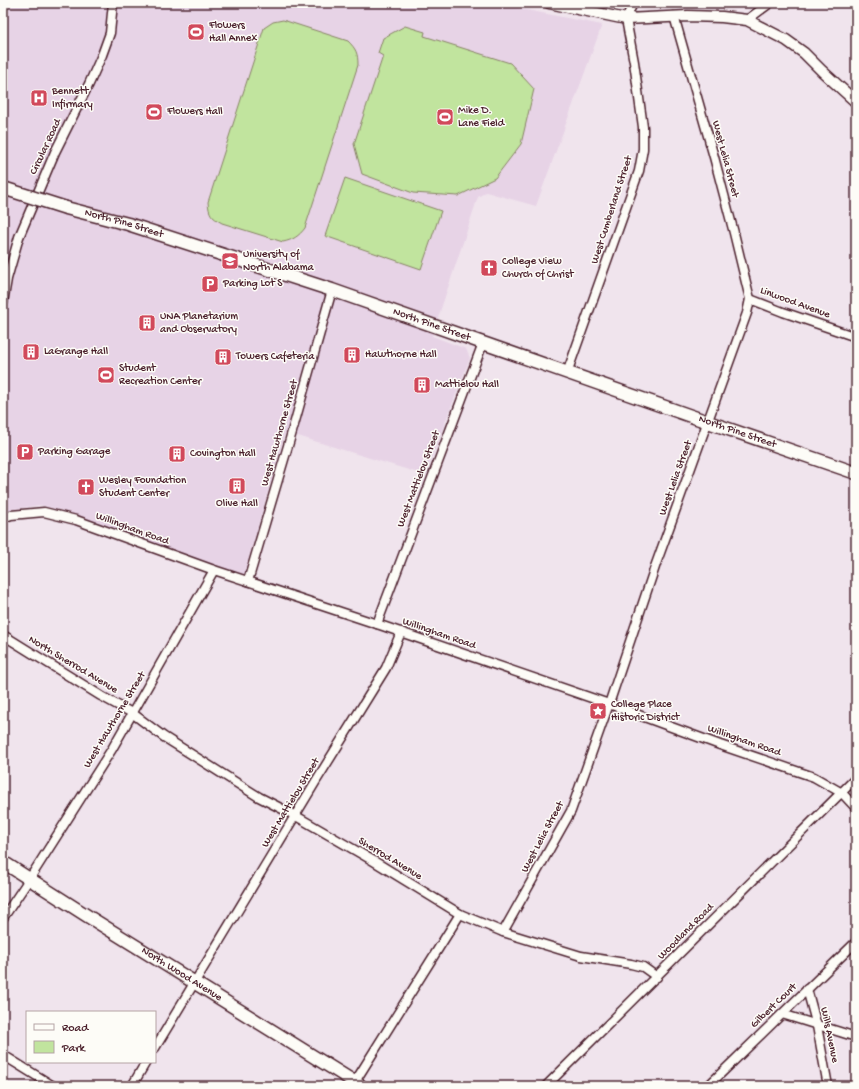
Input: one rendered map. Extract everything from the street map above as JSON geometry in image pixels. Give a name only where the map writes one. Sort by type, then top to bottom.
[{"type":"main road","name":"North Pine Street","points":[[3,188],[66,208],[128,224],[332,290],[708,422],[856,472]]},
{"type":"main road","name":"North Wood Avenue","points":[[3,862],[356,1085]]},
{"type":"street","name":"Circular Road","points":[[3,303],[7,279],[19,236],[55,152],[102,55],[110,33],[112,3]]},
{"type":"street","points":[[549,3],[626,19],[674,16],[722,17],[747,20],[786,40],[804,53],[856,102]]},
{"type":"street","points":[[626,19],[633,3]]},
{"type":"street","points":[[747,20],[770,3]]},
{"type":"street","name":"West Lelia Street","points":[[503,932],[571,811],[656,564],[747,313],[750,299],[714,157],[674,16]]},
{"type":"street","name":"West Cumberland Street","points":[[567,373],[639,171],[643,127],[634,62],[626,19]]},
{"type":"street","name":"West Hawthorne Street","points":[[248,581],[332,290]]},
{"type":"street","name":"Linwood Avenue","points":[[750,299],[856,337]]},
{"type":"street","name":"West Mattielou Street","points":[[377,624],[483,343]]},
{"type":"street","name":"Willingham Road","points":[[3,518],[11,515],[44,512],[76,520],[214,570],[401,632],[814,777],[842,793],[856,808]]},
{"type":"street","name":"West Hawthorne Street","points":[[3,918],[108,755],[214,570]]},
{"type":"street","name":"West Mattielou Street","points":[[156,1046],[386,668],[401,632]]},
{"type":"street","name":"North Sherrod Avenue","points":[[3,635],[101,696],[132,713]]},
{"type":"street","name":"Sherrod Avenue","points":[[132,713],[192,756],[259,797],[296,816],[372,860],[460,914],[503,932],[581,956],[643,967],[656,977]]},
{"type":"street","name":"Woodland Road","points":[[546,1086],[856,778]]},
{"type":"street","points":[[356,1085],[460,914]]},
{"type":"street","name":"Gilbert Court","points":[[708,1086],[856,942]]},
{"type":"street","name":"Wills Avenue","points":[[808,989],[817,1026],[828,1086]]},
{"type":"street","points":[[782,1014],[856,1037]]},
{"type":"street","points":[[3,1055],[53,1086]]},
{"type":"street","points":[[132,1086],[145,1063]]},
{"type":"shaded area","name":"University of North Alabama","points":[[3,3],[492,3],[602,25],[536,206],[486,192],[478,197],[432,336],[466,349],[470,358],[425,475],[285,432],[244,575],[56,509],[40,505],[3,512]]},
{"type":"green space","points":[[283,20],[348,41],[356,52],[358,57],[358,65],[305,228],[296,237],[283,242],[222,223],[211,215],[208,202],[264,28],[273,22]]},
{"type":"green space","name":"Mike D. Lane Field","points":[[405,26],[425,32],[424,36],[510,63],[534,89],[521,144],[495,178],[458,196],[413,193],[362,174],[354,144],[383,56],[378,53],[383,38]]},
{"type":"green space","points":[[345,178],[441,211],[421,269],[325,236]]},
{"type":"place","name":"Flowers Hall Annex","points":[[196,32]]},
{"type":"place","name":"Bennett Infirmary","points":[[39,98]]},
{"type":"place","name":"Flowers Hall","points":[[154,112]]},
{"type":"place","name":"Mike D. Lane Field","points":[[445,117]]},
{"type":"place","name":"University of North Alabama","points":[[230,261]]},
{"type":"place","name":"College View Church of Christ","points":[[489,268]]},
{"type":"place","name":"Parking Lot S","points":[[210,284]]},
{"type":"place","name":"UNA Planetarium and Observatory","points":[[147,323]]},
{"type":"place","name":"LaGrange Hall","points":[[31,352]]},
{"type":"place","name":"Hawthorne Hall","points":[[352,355]]},
{"type":"place","name":"Towers Cafeteria","points":[[223,357]]},
{"type":"place","name":"Student Recreation Center","points":[[106,375]]},
{"type":"place","name":"Mattielou Hall","points":[[422,385]]},
{"type":"place","name":"Parking Garage","points":[[25,452]]},
{"type":"place","name":"Covington Hall","points":[[177,454]]},
{"type":"place","name":"Olive Hall","points":[[237,486]]},
{"type":"place","name":"Wesley Foundation Student Center","points":[[86,487]]},
{"type":"place","name":"College Place Historic District","points":[[598,711]]}]
